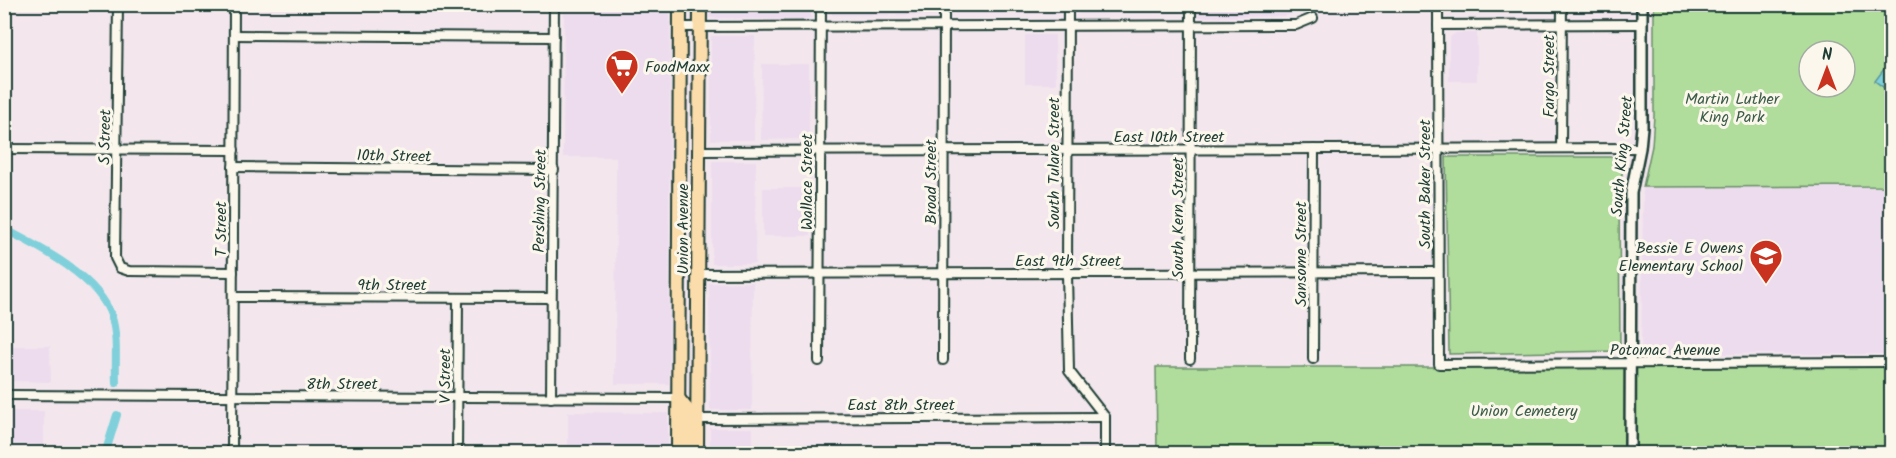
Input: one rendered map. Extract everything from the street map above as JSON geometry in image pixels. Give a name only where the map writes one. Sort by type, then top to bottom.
[{"type":"highway","name":"Union Avenue","points":[[678,453],[680,4]]},
{"type":"highway","name":"Union Avenue","points":[[697,453],[700,4]]},
{"type":"highway","points":[[678,398],[687,409],[688,453]]},
{"type":"street","name":"S Street","points":[[118,4],[115,258],[120,268],[129,271],[233,272]]},
{"type":"street","name":"T Street","points":[[232,453],[234,4]]},
{"type":"street","name":"Pershing Street","points":[[551,398],[554,4]]},
{"type":"street","name":"Wallace Street","points":[[819,361],[821,4]]},
{"type":"street","name":"Broad Street","points":[[943,360],[944,4]]},
{"type":"street","name":"South Tulare Street","points":[[1068,4],[1069,371],[1105,417]]},
{"type":"street","name":"South Kern Street","points":[[1190,359],[1191,4]]},
{"type":"street","name":"South Baker Street","points":[[1438,4],[1439,364]]},
{"type":"street","name":"Fargo Street","points":[[1561,148],[1562,4]]},
{"type":"street","name":"South King Street","points":[[1630,453],[1631,193],[1640,148],[1642,4]]},
{"type":"street","points":[[680,27],[1296,24],[1313,18]]},
{"type":"street","points":[[1437,25],[1642,24]]},
{"type":"street","points":[[234,35],[554,37]]},
{"type":"street","name":"East 10th Street","points":[[699,151],[1640,148]]},
{"type":"street","points":[[4,149],[234,150]]},
{"type":"street","name":"Sansome Street","points":[[1313,359],[1314,149]]},
{"type":"street","name":"10th Street","points":[[233,167],[554,170]]},
{"type":"street","name":"East 9th Street","points":[[698,274],[1438,272]]},
{"type":"street","name":"9th Street","points":[[233,297],[551,298]]},
{"type":"street","name":"V Street","points":[[457,453],[458,298]]},
{"type":"street","name":"Potomac Avenue","points":[[1439,364],[1892,362]]},
{"type":"street","name":"8th Street","points":[[4,395],[678,398]]},
{"type":"street","points":[[1105,417],[1105,453]]},
{"type":"street","name":"East 8th Street","points":[[697,419],[1105,417]]},
{"type":"shaded area","points":[[1197,4],[1303,5],[1296,12],[1285,16],[1197,17]]},
{"type":"shaded area","points":[[564,5],[670,5],[669,384],[615,384],[616,157],[563,157]]},
{"type":"shaded area","points":[[709,5],[811,5],[811,18],[803,20],[709,18]]},
{"type":"shaded area","points":[[832,5],[934,5],[934,15],[832,15]]},
{"type":"shaded area","points":[[955,5],[1057,5],[1057,14],[955,14]]},
{"type":"shaded area","points":[[1079,5],[1181,5],[1181,13],[1079,14]]},
{"type":"shaded area","points":[[1449,5],[1552,5],[1552,11],[1449,11]]},
{"type":"shaded area","points":[[1573,5],[1632,5],[1632,11],[1573,11]]},
{"type":"shaded area","points":[[1456,33],[1477,33],[1477,81],[1449,81],[1449,41]]},
{"type":"shaded area","points":[[1025,35],[1055,35],[1056,84],[1025,84]]},
{"type":"shaded area","points":[[711,36],[755,36],[754,140],[711,140]]},
{"type":"shaded area","points":[[762,64],[809,64],[809,139],[761,140]]},
{"type":"shaded area","points":[[712,161],[756,161],[755,264],[712,264]]},
{"type":"shaded area","name":"Bessie E Owens Elementary School","points":[[1891,185],[1891,354],[1641,354],[1643,188]]},
{"type":"shaded area","points":[[763,188],[810,188],[810,236],[763,236]]},
{"type":"shaded area","points":[[753,282],[752,410],[710,410],[709,283]]},
{"type":"shaded area","points":[[6,346],[50,346],[51,382],[6,381]]},
{"type":"shaded area","points":[[7,411],[44,411],[44,445],[7,444]]},
{"type":"shaded area","points":[[568,412],[668,413],[668,453],[568,453]]},
{"type":"shaded area","points":[[710,428],[753,428],[753,453],[710,453]]},
{"type":"green space","name":"Martin Luther King Park","points":[[1654,5],[1891,5],[1891,186],[1643,187],[1652,146]]},
{"type":"green space","points":[[1446,157],[1625,157],[1619,191],[1620,351],[1449,354]]},
{"type":"green space","name":"Union Cemetery","points":[[1156,367],[1891,367],[1891,453],[1157,453]]},
{"type":"water","points":[[1884,69],[1891,74],[1891,93],[1875,81]]},
{"type":"waterway","points":[[4,229],[67,265],[82,277],[105,303],[112,318],[115,334],[116,383]]},
{"type":"waterway","points":[[105,454],[117,415]]},
{"type":"place","name":"FoodMaxx","points":[[622,95]]},
{"type":"place","name":"Bessie E Owens Elementary School","points":[[1766,285]]}]
